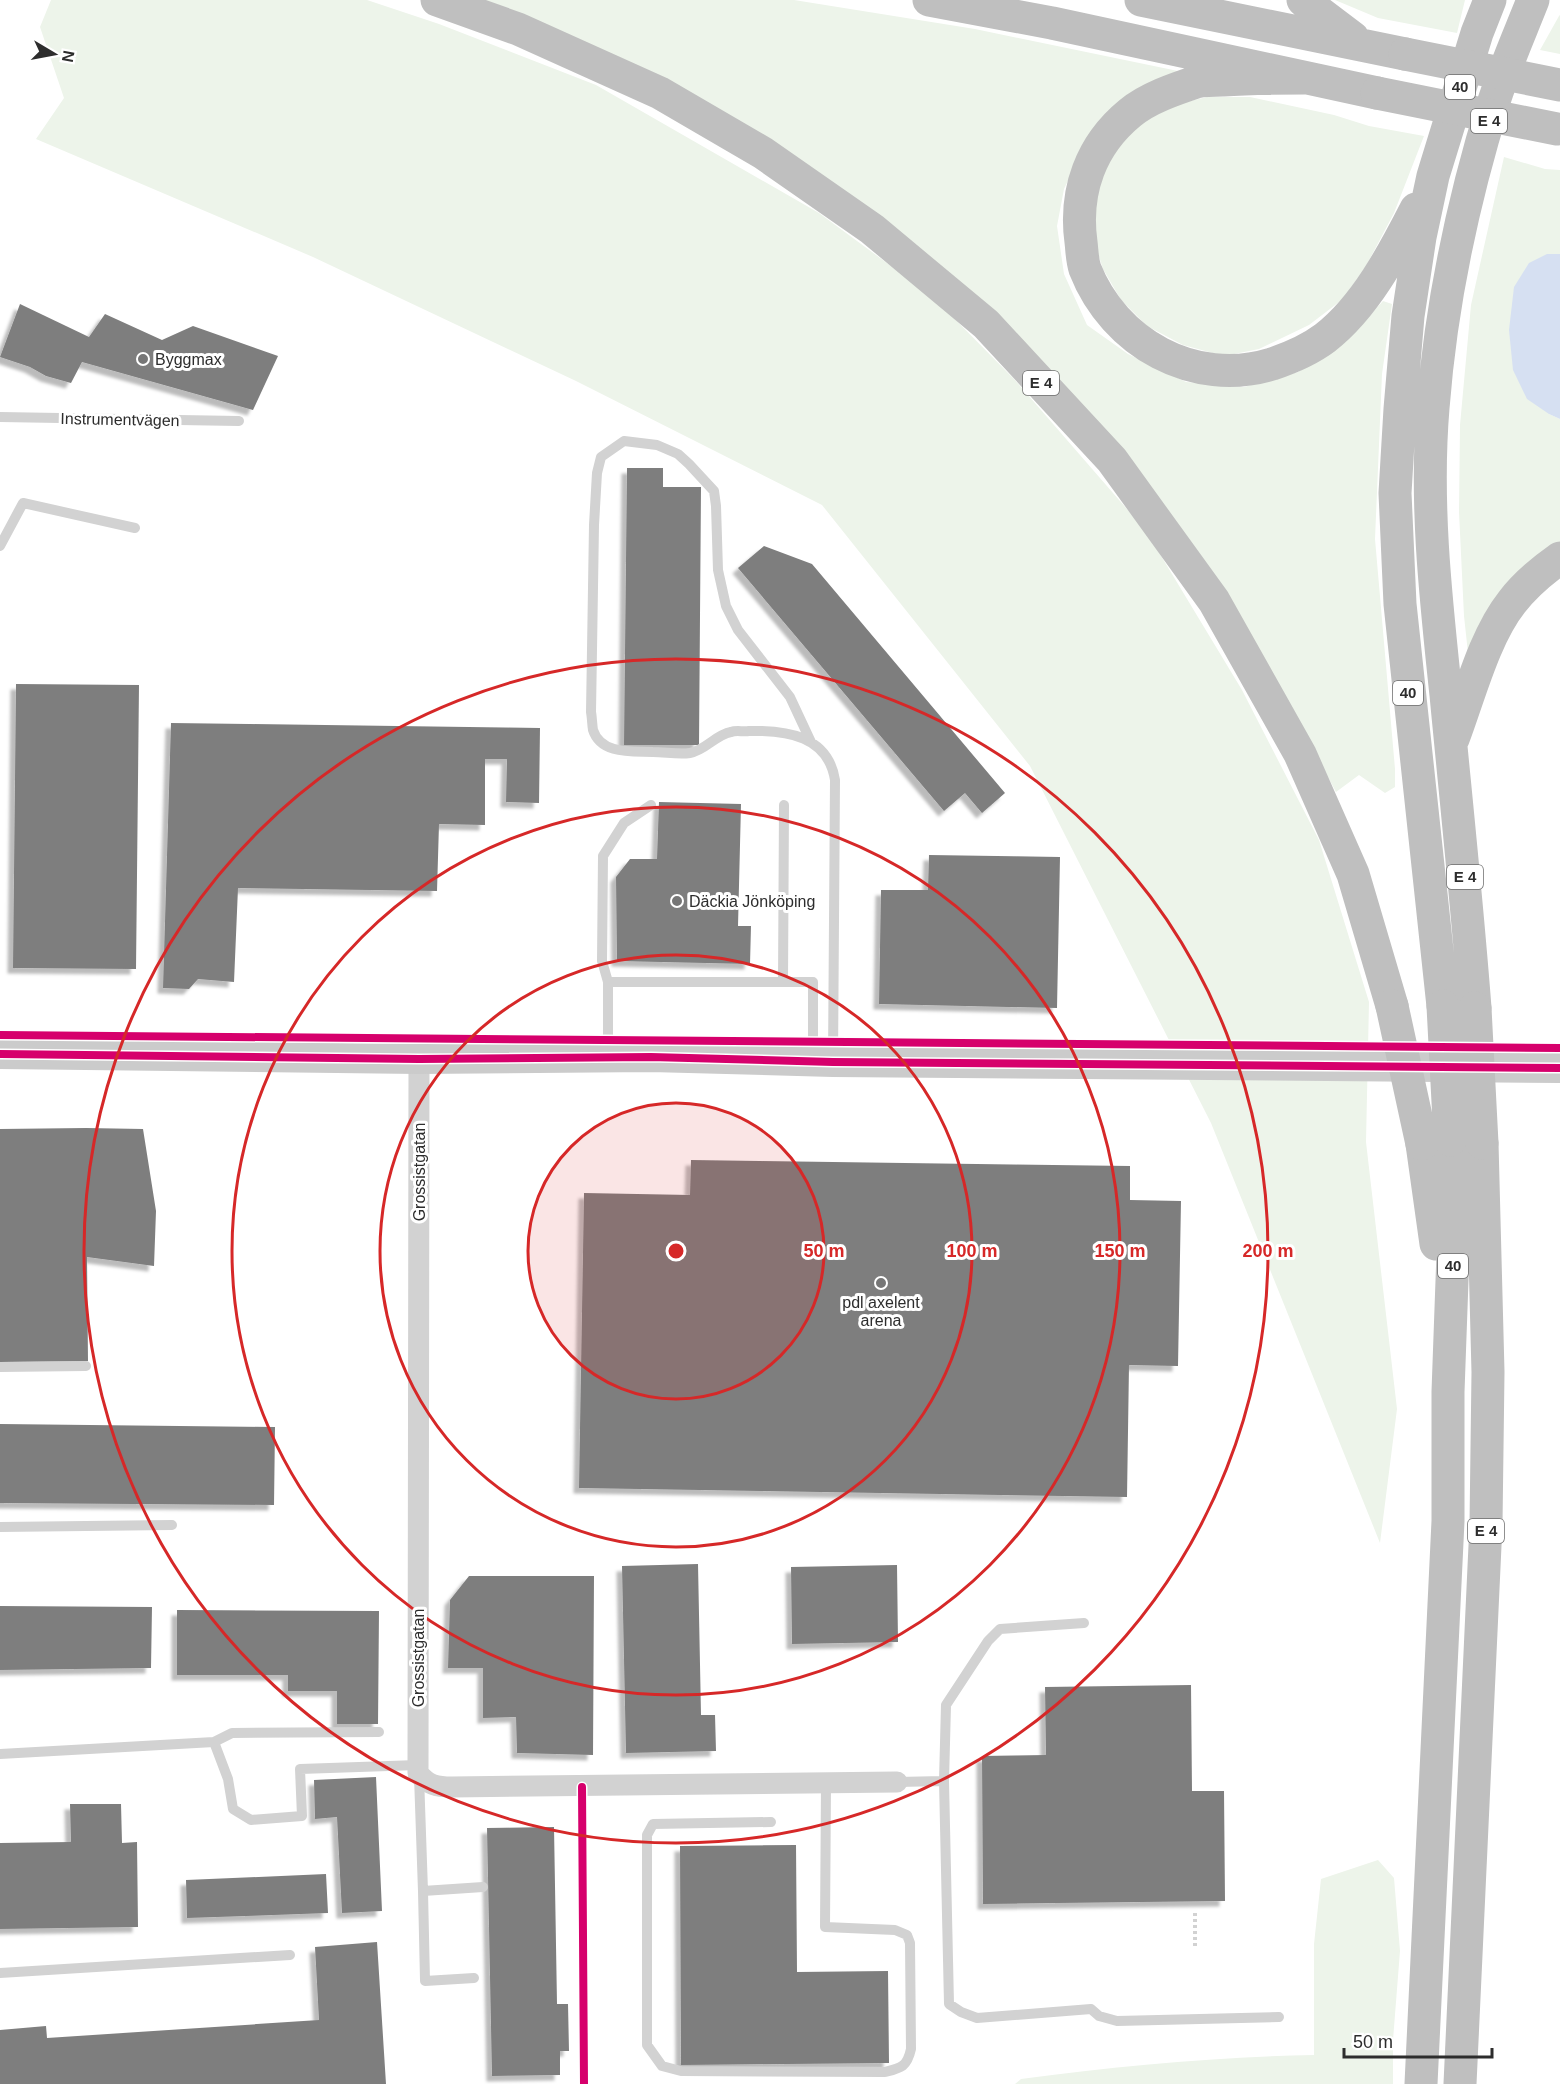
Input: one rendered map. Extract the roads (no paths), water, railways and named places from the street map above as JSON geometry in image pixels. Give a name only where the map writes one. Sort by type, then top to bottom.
[{"type":"highway","name":"E 4","points":[[437,0],[518,28],[660,93],[763,153],[873,229],[986,324],[1112,460],[1214,601],[1300,754],[1353,874],[1392,1006],[1452,1142],[1488,1372],[1486,1524],[1460,2084]]},
{"type":"highway","points":[[929,0],[1052,23],[1305,78],[1559,129]]},
{"type":"highway","points":[[1141,0],[1560,85]]},
{"type":"highway","points":[[1303,0],[1362,44]]},
{"type":"highway","points":[[1477,33],[1480,0]]},
{"type":"highway","name":"40","points":[[1449,1392],[1455,1225],[1452,1142],[1443,1006],[1400,604],[1395,493],[1408,316],[1420,237],[1433,176],[1477,33],[1490,0]]},
{"type":"highway","points":[[1519,35],[1533,0]]},
{"type":"highway","name":"E 4","points":[[1452,1142],[1475,1008],[1466,880],[1433,576],[1430,492],[1433,409],[1446,291],[1464,208],[1495,99],[1519,35],[1544,0]]},
{"type":"highway","points":[[1305,78],[1199,82],[1162,95],[1131,111],[1107,135],[1089,163],[1081,193],[1079,228],[1084,267],[1101,301],[1122,326],[1149,348],[1180,362],[1215,371],[1253,369],[1292,357],[1324,338],[1352,310],[1377,278],[1433,176]]},
{"type":"highway","points":[[1451,747],[1494,630],[1512,602],[1543,571],[1560,558]]},
{"type":"highway","name":"E 4","points":[[1421,2084],[1448,1533],[1449,1392]]},
{"type":"street","points":[[0,1054],[1560,1068]]},
{"type":"street","name":"Grossistgatan","points":[[418,1059],[418,1769]]},
{"type":"street","points":[[418,1769],[426,1783],[437,1787],[897,1782]]},
{"type":"lane","name":"Instrumentvägen","points":[[0,417],[239,422]]},
{"type":"lane","points":[[811,742],[790,697],[738,630],[726,606],[717,570],[714,491],[678,454],[657,445],[624,441],[601,457],[597,473],[591,711],[593,731],[607,746],[618,751],[690,753],[704,748],[716,738],[730,732],[765,731],[799,737],[811,742],[822,750],[833,765],[835,780],[823,1061]]},
{"type":"lane","points":[[0,546],[23,503],[135,528]]},
{"type":"lane","points":[[608,1058],[608,982],[602,961],[603,856],[624,823],[651,805]]},
{"type":"lane","points":[[783,982],[784,805]]},
{"type":"lane","points":[[608,982],[813,982],[823,1061]]},
{"type":"lane","points":[[0,1367],[86,1366]]},
{"type":"lane","points":[[0,1527],[172,1525]]},
{"type":"lane","points":[[1084,1623],[1000,1629],[988,1641],[946,1705],[944,1781],[949,2004],[977,2018],[1079,2009],[1092,2009],[1099,2016],[1117,2021],[1279,2016]]},
{"type":"lane","points":[[0,1754],[214,1742],[232,1733],[379,1732]]},
{"type":"lane","points":[[214,1742],[228,1779],[233,1809],[250,1820],[302,1816],[300,1769],[418,1769],[425,1981],[474,1978]]},
{"type":"lane","points":[[897,1782],[944,1781]]},
{"type":"lane","points":[[771,1822],[653,1824],[647,1835],[647,2045],[662,2066],[681,2071],[885,2072],[901,2068],[909,2060],[911,2049],[910,1942],[907,1935],[895,1930],[825,1927],[826,1784]]},
{"type":"lane","points":[[423,1891],[483,1887]]},
{"type":"lane","points":[[0,1973],[290,1955]]},
{"type":"water","points":[[1547,254],[1560,254],[1560,419],[1527,399],[1513,370],[1509,330],[1514,287],[1529,263]]},
{"type":"place","name":"Byggmax","points":[[143,359]]},
{"type":"place","name":"Däckia Jönköping","points":[[677,901]]},
{"type":"place","name":"pdl axelent arena","points":[[881,1283]]}]
